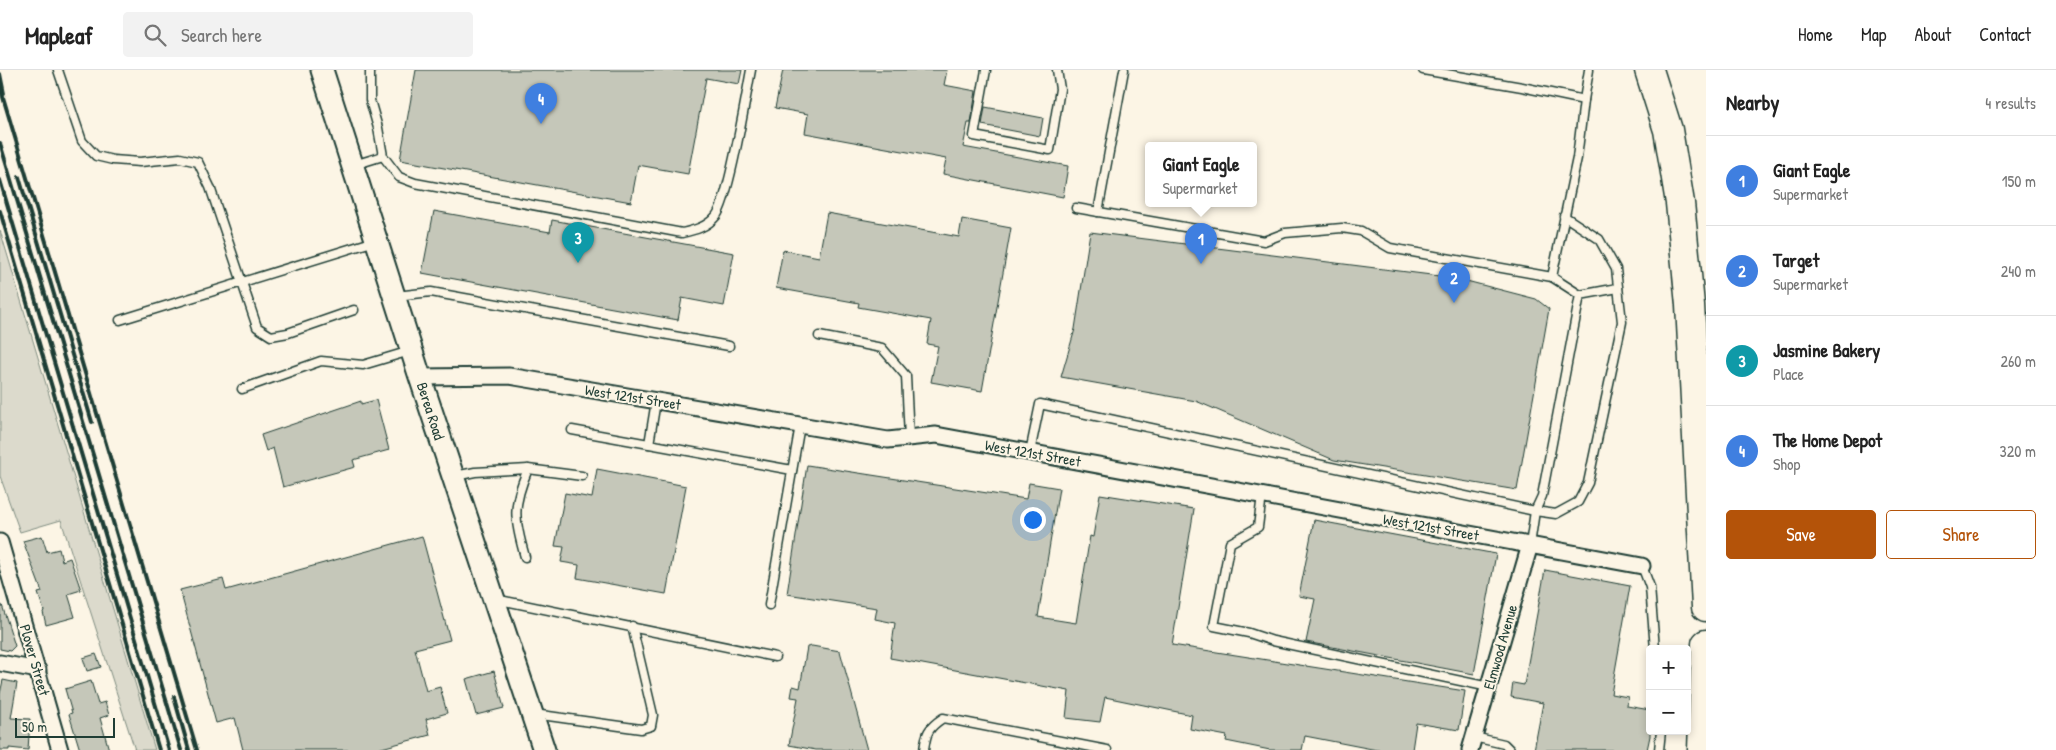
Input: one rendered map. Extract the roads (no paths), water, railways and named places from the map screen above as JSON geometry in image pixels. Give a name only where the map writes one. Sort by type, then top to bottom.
[{"type":"highway","points":[[1649,70],[1668,130],[1680,203],[1690,305],[1706,607]]},
{"type":"highway","points":[[1702,750],[1706,644]]},
{"type":"main road","name":"Berea Road","points":[[322,70],[420,377],[544,750]]},
{"type":"street","name":"West 121st Street","points":[[420,377],[509,376],[888,440],[936,435],[1642,566]]},
{"type":"street","name":"Plover Street","points":[[0,542],[60,750]]},
{"type":"street","name":"Elmwood Avenue","points":[[1472,744],[1530,545]]},
{"type":"street","points":[[0,663],[38,670]]},
{"type":"lane","points":[[58,70],[82,141],[96,156],[113,160],[140,162],[180,158],[198,162],[210,187],[257,326],[271,336],[288,333],[354,310]]},
{"type":"lane","points":[[370,70],[370,100],[383,156],[399,177],[415,183],[682,233],[697,230],[717,215],[725,195],[751,70]]},
{"type":"lane","points":[[986,70],[974,136],[1050,150],[1060,89],[1057,70]]},
{"type":"lane","points":[[1098,212],[1124,70]]},
{"type":"lane","points":[[1423,70],[1584,100]]},
{"type":"lane","points":[[1552,278],[1577,158],[1589,70]]},
{"type":"lane","points":[[352,165],[383,156]]},
{"type":"lane","points":[[1076,208],[1264,241],[1286,233],[1342,228],[1360,232],[1390,248],[1552,278],[1580,295],[1618,288]]},
{"type":"lane","points":[[1030,452],[1040,404],[1556,514],[1578,502],[1588,483],[1622,322],[1616,269],[1599,240],[1564,216]]},
{"type":"lane","points":[[120,320],[376,240]]},
{"type":"lane","points":[[394,296],[431,292],[729,346]]},
{"type":"lane","points":[[1530,545],[1535,511],[1542,496],[1580,295]]},
{"type":"lane","points":[[818,336],[882,348],[906,376],[909,438]]},
{"type":"lane","points":[[242,389],[321,361],[363,365],[412,350]]},
{"type":"lane","points":[[649,444],[656,401]]},
{"type":"lane","points":[[769,605],[800,425]]},
{"type":"lane","points":[[572,430],[792,470]]},
{"type":"lane","points":[[453,476],[475,472],[528,469],[582,476]]},
{"type":"lane","points":[[525,557],[516,525],[518,493],[528,469]]},
{"type":"lane","points":[[1262,495],[1258,527],[1230,543],[1214,626],[1250,633],[1273,641],[1489,687]]},
{"type":"lane","points":[[1642,566],[1650,587],[1655,645]]},
{"type":"lane","points":[[493,598],[775,657]]},
{"type":"lane","points":[[532,714],[641,728],[651,726],[653,715],[632,626]]},
{"type":"lane","points":[[924,750],[926,735],[931,726],[943,718],[1107,750]]},
{"type":"lane","points":[[1659,750],[1661,735]]},
{"type":"lane","points":[[1472,744],[1504,744],[1510,750]]},
{"type":"railway","points":[[0,74],[4,94]]},
{"type":"railway","points":[[0,87],[197,750]]},
{"type":"railway","points":[[0,143],[181,750]]},
{"type":"railway","points":[[19,177],[92,422]]},
{"type":"railway","points":[[0,180],[169,750]]},
{"type":"railway","points":[[0,211],[159,750]]},
{"type":"railway","points":[[174,697],[189,750]]},
{"type":"place","name":"The Home Depot","points":[[541,124]]},
{"type":"place","name":"Jasmine Bakery","points":[[578,263]]},
{"type":"place","name":"Giant Eagle","points":[[1201,264]]},
{"type":"place","name":"Target","points":[[1454,303]]}]
